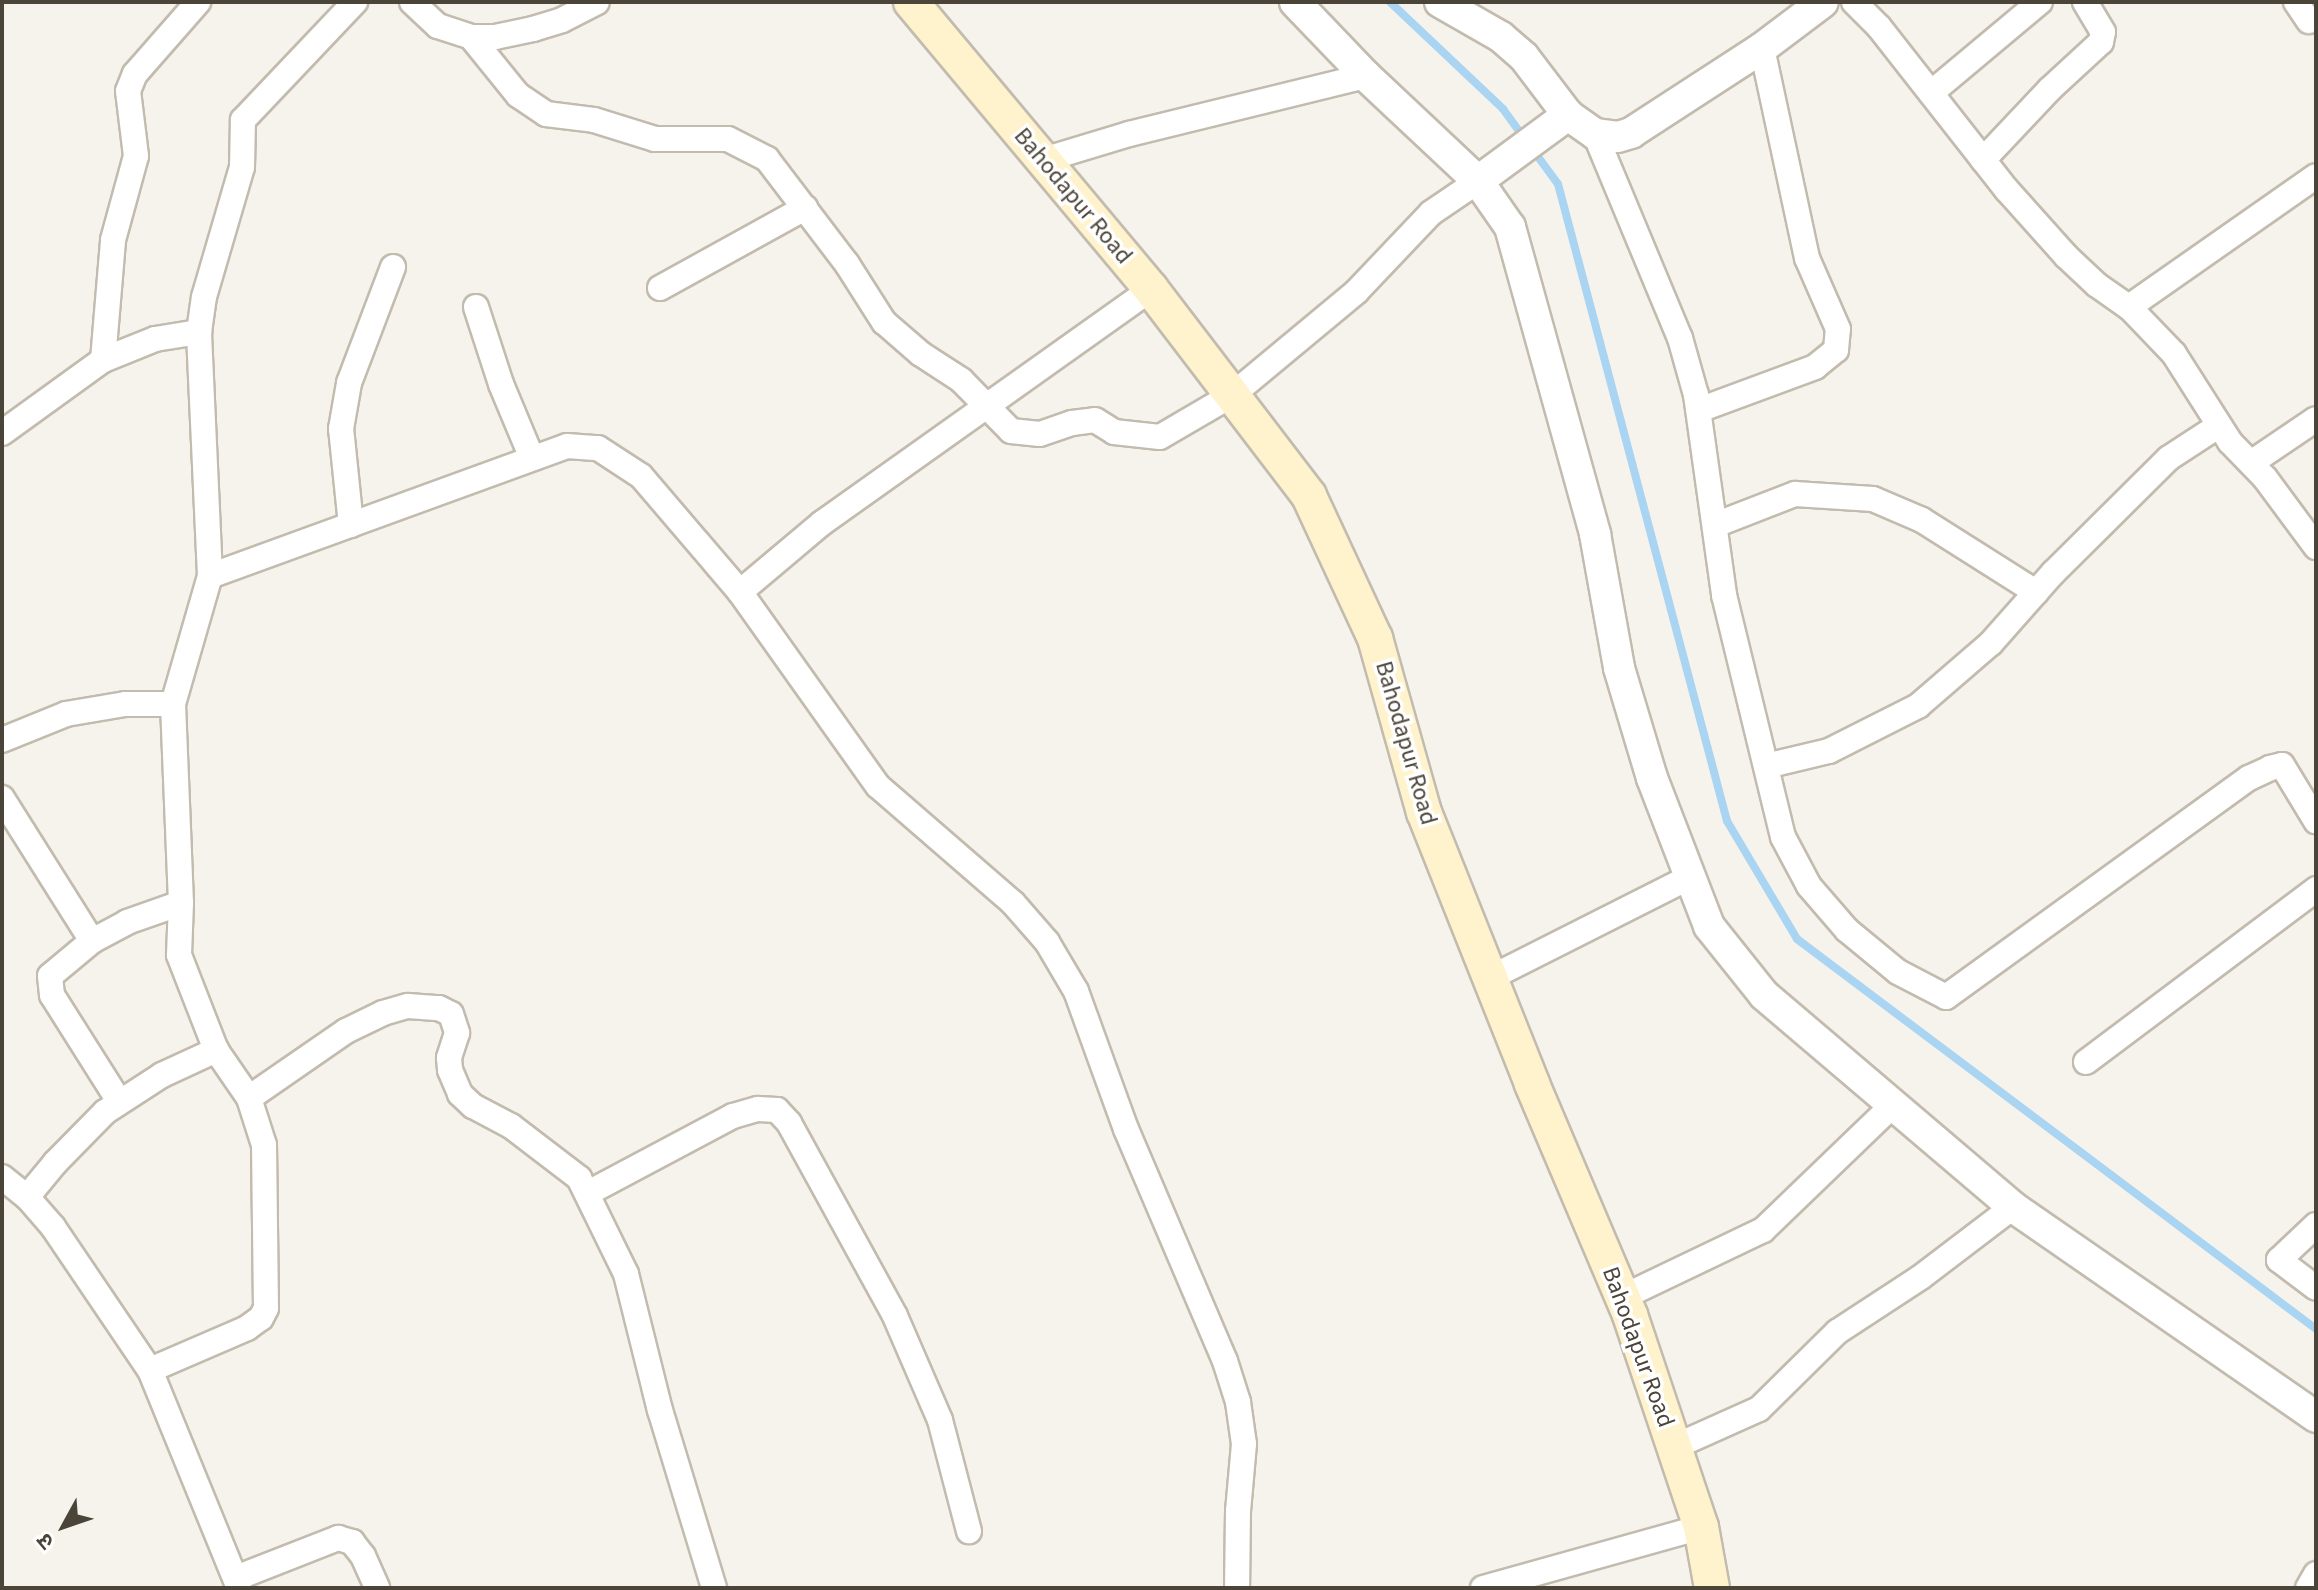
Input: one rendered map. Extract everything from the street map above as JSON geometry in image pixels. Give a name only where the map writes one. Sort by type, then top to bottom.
[{"type":"main road","name":"Bahodapur Road","points":[[911,2],[1151,289],[1309,496],[1375,638],[1424,812],[1623,1297],[1701,1527],[1712,1588]]},
{"type":"street","points":[[103,360],[113,240],[136,156],[128,91],[135,74],[197,2]]},
{"type":"street","points":[[150,1370],[247,1328],[261,1318],[266,1308],[264,1145],[249,1098],[216,1050],[179,955],[181,903],[173,704],[210,576],[199,332],[204,297],[242,167],[243,120],[355,2]]},
{"type":"street","points":[[412,2],[438,26],[471,37],[495,37],[533,29],[562,20],[597,2]]},
{"type":"street","points":[[1295,2],[1366,76],[1489,173],[1510,227],[1538,318],[1595,534],[1619,668],[1652,778],[1709,926],[1764,995],[2013,1207],[2316,1417]]},
{"type":"street","points":[[1440,2],[1501,37],[1524,57],[1559,121],[1595,134],[1618,137],[1631,133],[1762,48],[1823,2]]},
{"type":"street","points":[[1854,2],[1879,27],[1983,160],[2066,256],[2097,285],[2129,307],[2174,354],[2218,426],[2316,547]]},
{"type":"street","points":[[1931,93],[2040,2]]},
{"type":"street","points":[[1983,160],[2101,42],[2100,25],[2085,2]]},
{"type":"street","points":[[471,37],[531,106],[546,114],[594,120],[655,139],[728,139],[745,145],[767,159],[884,322],[989,405],[1000,424],[1011,431],[1040,434],[1072,423],[1095,420],[1114,432],[1160,437],[1232,395],[1356,292],[1431,213],[1559,121]]},
{"type":"street","points":[[1699,410],[1815,367],[1836,350],[1838,329],[1807,258],[1762,48]]},
{"type":"street","points":[[1043,160],[1129,134],[1366,76]]},
{"type":"street","points":[[1595,134],[1680,338],[1699,410],[1724,595],[1783,837],[1809,886],[1847,930],[1898,972],[1946,997],[2249,778],[2270,768],[2282,765],[2316,821]]},
{"type":"street","points":[[2129,307],[2316,176]]},
{"type":"street","points":[[660,288],[805,208]]},
{"type":"street","points":[[351,525],[341,440],[346,398],[393,267]]},
{"type":"street","points":[[740,592],[822,523],[1151,289]]},
{"type":"street","points":[[476,307],[501,384],[532,458]]},
{"type":"street","points":[[2,433],[103,360],[155,339],[199,332]]},
{"type":"street","points":[[2251,463],[2316,419]]},
{"type":"street","points":[[1766,766],[1829,751],[1918,706],[1991,643],[2036,592],[2169,458],[2218,426]]},
{"type":"street","points":[[210,576],[567,446],[598,448],[641,476],[740,592],[878,786],[1013,903],[1047,942],[1076,991],[1126,1129],[1225,1361],[1238,1402],[1244,1444],[1238,1511],[1237,1588]]},
{"type":"street","points":[[1715,525],[1795,494],[1873,499],[1922,520],[2036,592]]},
{"type":"street","points":[[2,740],[66,714],[125,704],[173,704]]},
{"type":"street","points":[[2,798],[92,941]]},
{"type":"street","points":[[1490,978],[1690,877]]},
{"type":"street","points":[[2086,1062],[2316,889]]},
{"type":"street","points":[[119,1101],[49,985],[50,976],[92,941],[127,922],[181,903]]},
{"type":"street","points":[[249,1098],[346,1031],[374,1017],[408,1006],[439,1008],[451,1014],[457,1024],[449,1058],[453,1080],[460,1094],[473,1106],[511,1126],[564,1164],[588,1193],[626,1274],[660,1410],[714,1588]]},
{"type":"street","points":[[27,1197],[83,1133],[119,1101],[162,1075],[216,1050]]},
{"type":"street","points":[[1623,1297],[1763,1230],[1893,1105]]},
{"type":"street","points":[[588,1193],[733,1116],[758,1109],[777,1110],[789,1123],[895,1316],[940,1420],[969,1531]]},
{"type":"street","points":[[2,1177],[27,1197],[53,1227],[150,1370],[237,1583],[338,1538],[352,1542],[363,1556],[377,1588]]},
{"type":"street","points":[[1674,1447],[1759,1409],[1837,1332],[1921,1277],[2013,1207]]},
{"type":"street","points":[[2316,1225],[2279,1260],[2316,1288]]},
{"type":"street","points":[[1483,1588],[1701,1527]]},
{"type":"street","points":[[2308,1588],[2316,1574]]},
{"type":"waterway","points":[[1390,2],[1503,109],[1525,139]]},
{"type":"waterway","points":[[1533,150],[1558,184],[1727,821],[1797,939],[2316,1329]]}]
